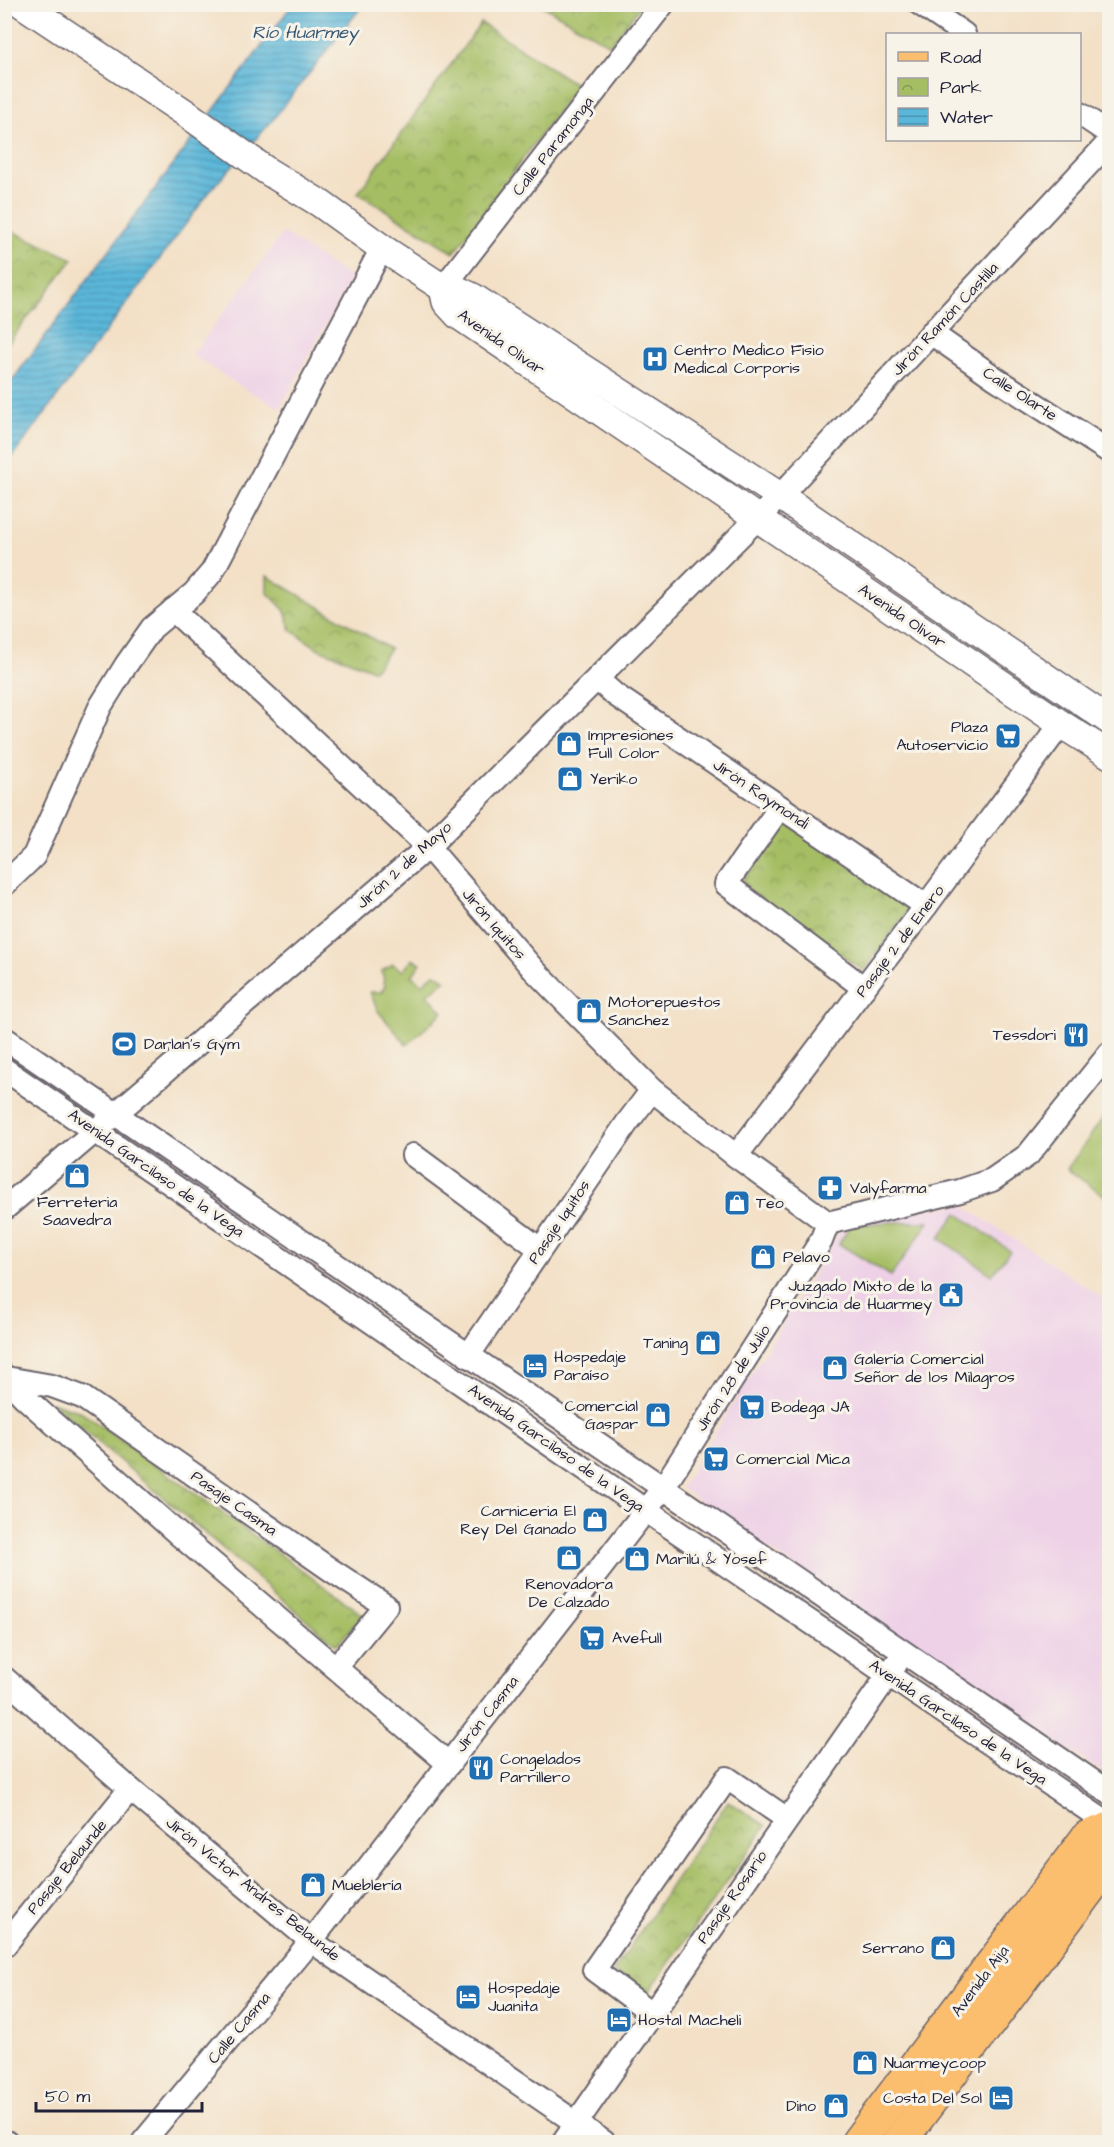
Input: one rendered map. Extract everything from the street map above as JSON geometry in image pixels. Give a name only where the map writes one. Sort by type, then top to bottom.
[{"type":"main road","name":"Avenida Aija","points":[[858,2142],[1088,1837],[1110,1829]]},
{"type":"main road","name":"Avenida Aija","points":[[899,2142],[1110,1861]]},
{"type":"street","points":[[21,4],[443,288]]},
{"type":"street","name":"Calle Paramonga","points":[[443,288],[663,4]]},
{"type":"street","points":[[920,4],[963,33]]},
{"type":"street","points":[[1081,115],[1110,134]]},
{"type":"street","name":"Jirón Ramón Castilla","points":[[780,496],[1110,141]]},
{"type":"street","points":[[4,885],[34,856],[100,706],[152,628],[194,593],[212,572],[382,248]]},
{"type":"street","name":"Avenida Olivar","points":[[1110,721],[780,496],[466,292],[443,288],[446,302],[458,315],[1110,755]]},
{"type":"street","name":"Calle Olarte","points":[[932,333],[976,365],[1110,452]]},
{"type":"street","name":"Jirón 2 de Mayo","points":[[4,1209],[428,846],[780,496]]},
{"type":"street","name":"Jirón Iquitos","points":[[173,610],[428,846],[534,970],[652,1089],[736,1156],[828,1223]]},
{"type":"street","name":"Jirón Raymondi","points":[[597,679],[624,700],[926,906]]},
{"type":"street","name":"Pasaje 2 de Enero","points":[[736,1156],[1061,724]]},
{"type":"street","points":[[780,807],[726,884],[864,988]]},
{"type":"street","name":"Avenida Garcilaso de la Vega","points":[[4,1038],[1110,1793]]},
{"type":"street","points":[[828,1223],[960,1191],[992,1180],[1028,1155],[1110,1053]]},
{"type":"street","name":"Avenida Garcilaso de la Vega","points":[[4,1069],[645,1510],[1110,1825]]},
{"type":"street","name":"Pasaje Iquitos","points":[[468,1356],[652,1089]]},
{"type":"street","points":[[413,1155],[540,1249]]},
{"type":"street","name":"Jirón 28 de Julio","points":[[663,1488],[822,1241],[828,1223]]},
{"type":"street","name":"Pasaje Casma","points":[[5,1377],[52,1386],[82,1397],[386,1606],[336,1667]]},
{"type":"street","name":"Pasaje Casma","points":[[5,1377],[24,1397],[168,1525],[449,1764]]},
{"type":"street","name":"Jirón Casma","points":[[311,1941],[663,1488]]},
{"type":"street","name":"Pasaje Rosario","points":[[563,2142],[904,1653]]},
{"type":"street","name":"Jirón Victor Andres Belaunde","points":[[4,1678],[130,1789],[311,1941],[604,2142]]},
{"type":"street","points":[[652,2013],[594,1970],[727,1778],[787,1819]]},
{"type":"street","name":"Pasaje Belaunde","points":[[4,1946],[130,1789]]},
{"type":"street","name":"Calle Casma","points":[[143,2142],[311,1941]]},
{"type":"shaded area","points":[[283,233],[351,278],[280,408],[192,355]]},
{"type":"shaded area","points":[[962,1205],[1109,1302],[1109,1776],[919,1653],[681,1488],[848,1218]]},
{"type":"green space","points":[[641,4],[610,45],[541,5]]},
{"type":"green space","points":[[481,23],[577,85],[454,253],[358,193]]},
{"type":"green space","points":[[5,228],[73,259],[5,347]]},
{"type":"green space","points":[[267,576],[390,649],[374,670],[319,649],[291,630],[285,611],[267,592]]},
{"type":"green space","points":[[786,822],[912,905],[864,971],[740,884]]},
{"type":"green space","points":[[412,959],[421,963],[412,976],[422,984],[435,973],[446,980],[427,994],[443,1012],[407,1045],[378,1011],[370,992],[381,992],[385,986],[382,971],[393,964],[403,971]]},
{"type":"green space","points":[[1109,1109],[1110,1198],[1109,1199],[1067,1169]]},
{"type":"green space","points":[[957,1213],[1010,1251],[992,1275],[939,1238]]},
{"type":"green space","points":[[887,1222],[929,1222],[891,1276],[839,1244],[850,1226]]},
{"type":"green space","points":[[51,1402],[82,1412],[364,1615],[336,1645]]},
{"type":"green space","points":[[728,1801],[766,1826],[648,1993],[613,1972]]},
{"type":"water","name":"Río Huarmey","points":[[292,5],[363,5],[271,122],[211,190],[5,467],[5,390]]},
{"type":"place","name":"Centro Medico Fisio Medical Corporis","points":[[655,359]]},
{"type":"place","name":"Plaza Autoservicio","points":[[1008,736]]},
{"type":"place","name":"Impresiones Full Color","points":[[569,744]]},
{"type":"place","name":"Yeriko","points":[[570,779]]},
{"type":"place","name":"Motorepuestos Sanchez","points":[[589,1011]]},
{"type":"place","name":"Tessdori","points":[[1076,1035]]},
{"type":"place","name":"Darlan's Gym","points":[[124,1044]]},
{"type":"place","name":"Ferreteria Saavedra","points":[[77,1176]]},
{"type":"place","name":"Valyfarma","points":[[830,1188]]},
{"type":"place","name":"Teo","points":[[737,1203]]},
{"type":"place","name":"Pelavo","points":[[763,1257]]},
{"type":"place","name":"Juzgado Mixto de la Provincia de Huarmey","points":[[951,1295]]},
{"type":"place","name":"Taning","points":[[708,1343]]},
{"type":"place","name":"Hospedaje Paraíso","points":[[535,1366]]},
{"type":"place","name":"Galería Comercial Señor de los Milagros","points":[[835,1368]]},
{"type":"place","name":"Bodega JA","points":[[752,1407]]},
{"type":"place","name":"Comercial Gaspar","points":[[658,1415]]},
{"type":"place","name":"Comercial Mica","points":[[716,1459]]},
{"type":"place","name":"Carniceria El Rey Del Ganado","points":[[595,1520]]},
{"type":"place","name":"Renovadora De Calzado","points":[[569,1558]]},
{"type":"place","name":"Marilú & Yosef","points":[[637,1559]]},
{"type":"place","name":"Avefull","points":[[592,1638]]},
{"type":"place","name":"Congelados Parrillero","points":[[481,1768]]},
{"type":"place","name":"Mueblería","points":[[313,1885]]},
{"type":"place","name":"Serrano","points":[[943,1948]]},
{"type":"place","name":"Hospedaje Juanita","points":[[468,1997]]},
{"type":"place","name":"Hostal Macheli","points":[[619,2020]]},
{"type":"place","name":"Nuarmeycoop","points":[[865,2063]]},
{"type":"place","name":"Costa Del Sol","points":[[1001,2098]]},
{"type":"place","name":"Dino","points":[[836,2106]]}]
